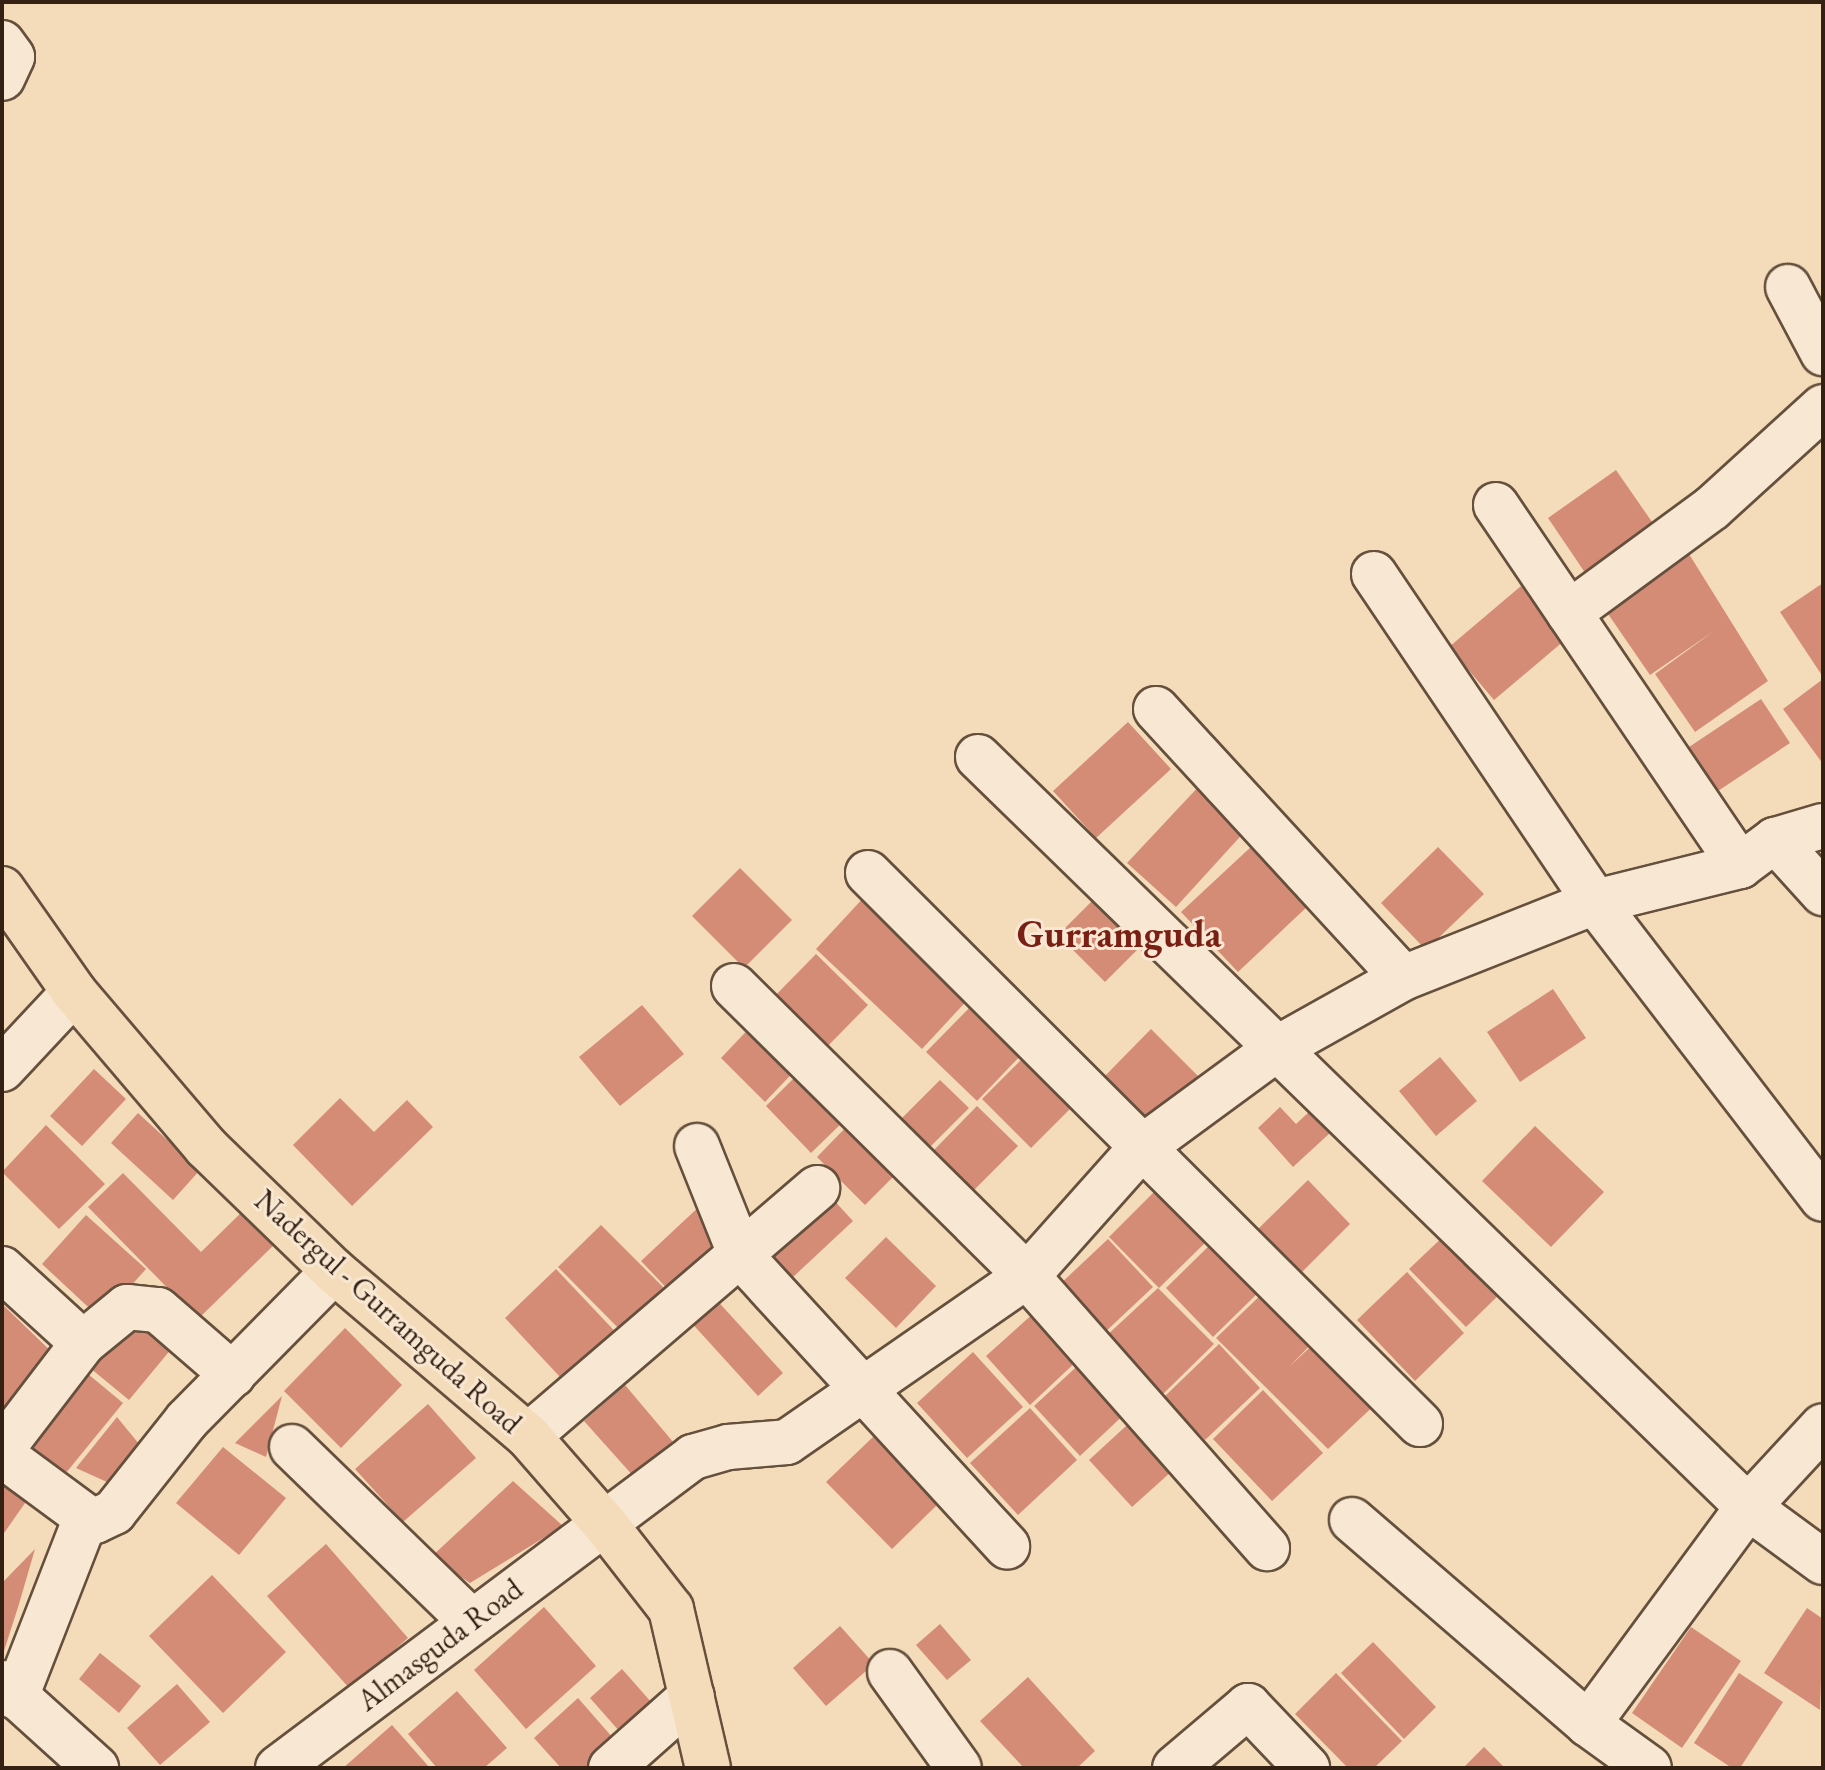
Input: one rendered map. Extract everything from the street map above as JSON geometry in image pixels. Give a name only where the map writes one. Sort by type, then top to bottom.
[{"type":"main road","name":"Nadergul - Gurramguda Road","points":[[2,889],[74,992],[206,1147],[334,1271],[528,1436],[604,1523],[671,1609],[708,1768]]},
{"type":"street","points":[[2,43],[12,57],[2,78]]},
{"type":"street","points":[[1788,287],[1823,353]]},
{"type":"street","points":[[1569,613],[1712,508],[1823,407]]},
{"type":"street","points":[[1496,505],[1740,866],[1775,840],[1823,826]]},
{"type":"street","points":[[1374,574],[1595,902],[1823,1199]]},
{"type":"street","points":[[1156,709],[1403,978]]},
{"type":"street","points":[[978,757],[1748,1507],[1823,1562]]},
{"type":"street","points":[[1775,840],[1823,893]]},
{"type":"street","name":"Almasguda Road","points":[[278,1768],[470,1620],[693,1457],[728,1447],[787,1442],[1027,1276],[1140,1149],[1276,1049],[1403,978],[1595,902],[1740,866]]},
{"type":"street","points":[[868,873],[1140,1149],[1420,1424]]},
{"type":"street","points":[[734,986],[1027,1276],[1267,1548]]},
{"type":"street","points":[[2,1069],[74,992]]},
{"type":"street","points":[[697,1146],[741,1256],[1007,1546]]},
{"type":"street","points":[[528,1436],[817,1188]]},
{"type":"street","points":[[2,1269],[83,1343]]},
{"type":"street","points":[[233,1375],[158,1310],[127,1307],[83,1343],[2,1452],[86,1517],[95,1521],[114,1512],[187,1420],[233,1375],[334,1271]]},
{"type":"street","points":[[1588,1724],[1748,1507],[1823,1426]]},
{"type":"street","points":[[292,1447],[470,1620]]},
{"type":"street","points":[[86,1517],[9,1690],[96,1768]]},
{"type":"street","points":[[1352,1520],[1588,1724],[1649,1768]]},
{"type":"street","points":[[890,1672],[959,1768]]},
{"type":"street","points":[[611,1768],[692,1696]]},
{"type":"street","points":[[1175,1768],[1248,1706],[1307,1768]]},
{"type":"building","points":[[1616,470],[1659,532],[1590,580],[1548,518]]},
{"type":"building","points":[[1689,554],[1768,681],[1695,732],[1655,674],[1714,631],[1650,675],[1606,611]]},
{"type":"building","points":[[1823,583],[1823,677],[1780,612]]},
{"type":"building","points":[[1521,586],[1565,640],[1494,700],[1449,647]]},
{"type":"building","points":[[1823,679],[1823,764],[1783,709]]},
{"type":"building","points":[[1761,699],[1790,743],[1706,799],[1677,755]]},
{"type":"building","points":[[1128,722],[1171,769],[1096,838],[1053,791]]},
{"type":"building","points":[[1201,784],[1248,828],[1176,907],[1127,863]]},
{"type":"building","points":[[1253,845],[1309,905],[1238,972],[1181,912]]},
{"type":"building","points":[[1438,847],[1484,894],[1426,950],[1381,903]]},
{"type":"building","points":[[740,868],[792,920],[744,968],[692,916]]},
{"type":"building","points":[[866,895],[972,995],[922,1049],[816,949]]},
{"type":"building","points":[[1093,900],[1140,947],[1105,982],[1058,935]]},
{"type":"building","points":[[816,954],[868,1005],[820,1054],[768,1003]]},
{"type":"building","points":[[1553,989],[1586,1038],[1520,1082],[1487,1032]]},
{"type":"building","points":[[977,1000],[1027,1049],[977,1101],[926,1052]]},
{"type":"building","points":[[642,1005],[684,1054],[620,1106],[579,1057]]},
{"type":"building","points":[[758,1019],[803,1062],[765,1102],[721,1058]]},
{"type":"building","points":[[1151,1029],[1201,1079],[1153,1129],[1101,1080]]},
{"type":"building","points":[[1026,1055],[1075,1104],[1031,1148],[982,1099]]},
{"type":"building","points":[[1440,1057],[1477,1101],[1436,1136],[1399,1091]]},
{"type":"building","points":[[94,1069],[126,1099],[82,1146],[50,1116]]},
{"type":"building","points":[[802,1070],[847,1118],[811,1153],[766,1106]]},
{"type":"building","points":[[940,1080],[969,1108],[928,1149],[900,1120]]},
{"type":"building","points":[[340,1098],[374,1132],[407,1100],[433,1127],[352,1206],[293,1145]]},
{"type":"building","points":[[1323,1099],[1343,1121],[1293,1167],[1258,1128],[1280,1107],[1296,1124]]},
{"type":"building","points":[[977,1106],[1018,1146],[971,1193],[931,1153]]},
{"type":"building","points":[[138,1113],[200,1170],[173,1200],[111,1143]]},
{"type":"building","points":[[853,1120],[901,1169],[865,1205],[817,1157]]},
{"type":"building","points":[[46,1125],[105,1184],[59,1229],[2,1172]]},
{"type":"building","points":[[1535,1126],[1604,1192],[1551,1247],[1482,1181]]},
{"type":"building","points":[[123,1173],[201,1252],[247,1207],[279,1240],[198,1319],[88,1207]]},
{"type":"building","points":[[1308,1180],[1350,1224],[1298,1276],[1255,1232]]},
{"type":"building","points":[[1159,1187],[1209,1239],[1159,1288],[1109,1237]]},
{"type":"building","points":[[830,1196],[853,1221],[792,1278],[769,1253]]},
{"type":"building","points":[[703,1203],[728,1252],[677,1299],[641,1261]]},
{"type":"building","points":[[86,1215],[146,1269],[101,1319],[42,1264]]},
{"type":"building","points":[[601,1225],[674,1298],[631,1341],[558,1267]]},
{"type":"building","points":[[1450,1230],[1506,1288],[1466,1327],[1409,1269]]},
{"type":"building","points":[[886,1237],[936,1286],[896,1328],[845,1278]]},
{"type":"building","points":[[1108,1239],[1153,1287],[1102,1335],[1057,1287]]},
{"type":"building","points":[[1216,1239],[1263,1288],[1213,1337],[1166,1288]]},
{"type":"building","points":[[556,1269],[625,1342],[574,1392],[505,1318]]},
{"type":"building","points":[[1407,1272],[1464,1333],[1415,1381],[1357,1320]]},
{"type":"building","points":[[1158,1288],[1214,1344],[1161,1396],[1105,1337]]},
{"type":"building","points":[[1267,1289],[1316,1339],[1289,1367],[1322,1336],[1382,1398],[1328,1449],[1216,1338]]},
{"type":"building","points":[[713,1296],[783,1373],[758,1396],[688,1319]]},
{"type":"building","points":[[2,1304],[59,1359],[2,1419]]},
{"type":"building","points":[[1036,1311],[1079,1359],[1030,1405],[986,1356]]},
{"type":"building","points":[[133,1316],[172,1348],[129,1400],[90,1368]]},
{"type":"building","points":[[345,1328],[402,1385],[341,1448],[284,1391]]},
{"type":"building","points":[[1219,1344],[1260,1388],[1205,1440],[1164,1397]]},
{"type":"building","points":[[973,1352],[1023,1407],[967,1458],[917,1403]]},
{"type":"building","points":[[1086,1358],[1131,1408],[1080,1456],[1034,1406]]},
{"type":"building","points":[[82,1369],[123,1403],[61,1479],[20,1444]]},
{"type":"building","points":[[625,1385],[674,1443],[635,1478],[584,1421]]},
{"type":"building","points":[[1263,1390],[1323,1453],[1272,1501],[1213,1439]]},
{"type":"building","points":[[282,1396],[266,1457],[235,1443]]},
{"type":"building","points":[[428,1404],[476,1458],[403,1522],[355,1469]]},
{"type":"building","points":[[1030,1408],[1077,1460],[1018,1515],[970,1463]]},
{"type":"building","points":[[1138,1415],[1182,1462],[1132,1507],[1089,1460]]},
{"type":"building","points":[[117,1417],[139,1444],[107,1482],[76,1468]]},
{"type":"building","points":[[874,1436],[939,1503],[892,1549],[826,1482]]},
{"type":"building","points":[[223,1447],[286,1498],[239,1555],[176,1503]]},
{"type":"building","points":[[2,1470],[32,1493],[2,1536]]},
{"type":"building","points":[[513,1481],[563,1526],[470,1583],[431,1557]]},
{"type":"building","points":[[326,1544],[408,1638],[350,1689],[267,1596]]},
{"type":"building","points":[[35,1549],[19,1604],[4,1651],[2,1583]]},
{"type":"building","points":[[212,1575],[286,1652],[223,1713],[149,1636]]},
{"type":"building","points":[[544,1607],[596,1666],[526,1729],[474,1670]]},
{"type":"building","points":[[1807,1608],[1823,1619],[1820,1710],[1764,1673]]},
{"type":"building","points":[[940,1624],[971,1660],[947,1680],[916,1645]]},
{"type":"building","points":[[840,1626],[874,1664],[826,1706],[793,1668]]},
{"type":"building","points":[[1691,1627],[1741,1661],[1682,1748],[1632,1713]]},
{"type":"building","points":[[1373,1642],[1436,1707],[1404,1739],[1341,1673]]},
{"type":"building","points":[[100,1653],[141,1686],[119,1713],[79,1679]]},
{"type":"building","points":[[622,1669],[652,1703],[620,1732],[590,1698]]},
{"type":"building","points":[[1336,1673],[1402,1741],[1374,1768],[1348,1768],[1295,1714]]},
{"type":"building","points":[[1739,1673],[1783,1702],[1740,1768],[1732,1768],[1694,1743]]},
{"type":"building","points":[[1028,1677],[1095,1751],[1077,1768],[1024,1768],[980,1721]]},
{"type":"building","points":[[177,1684],[210,1722],[160,1765],[127,1728]]},
{"type":"building","points":[[457,1691],[507,1748],[484,1768],[437,1768],[408,1734]]},
{"type":"building","points":[[578,1698],[620,1746],[595,1768],[561,1768],[534,1738]]},
{"type":"building","points":[[392,1725],[430,1768],[343,1768]]},
{"type":"building","points":[[1484,1747],[1505,1768],[1463,1768]]},
{"type":"district","name":"Gurramguda","points":[[1119,934]]}]
